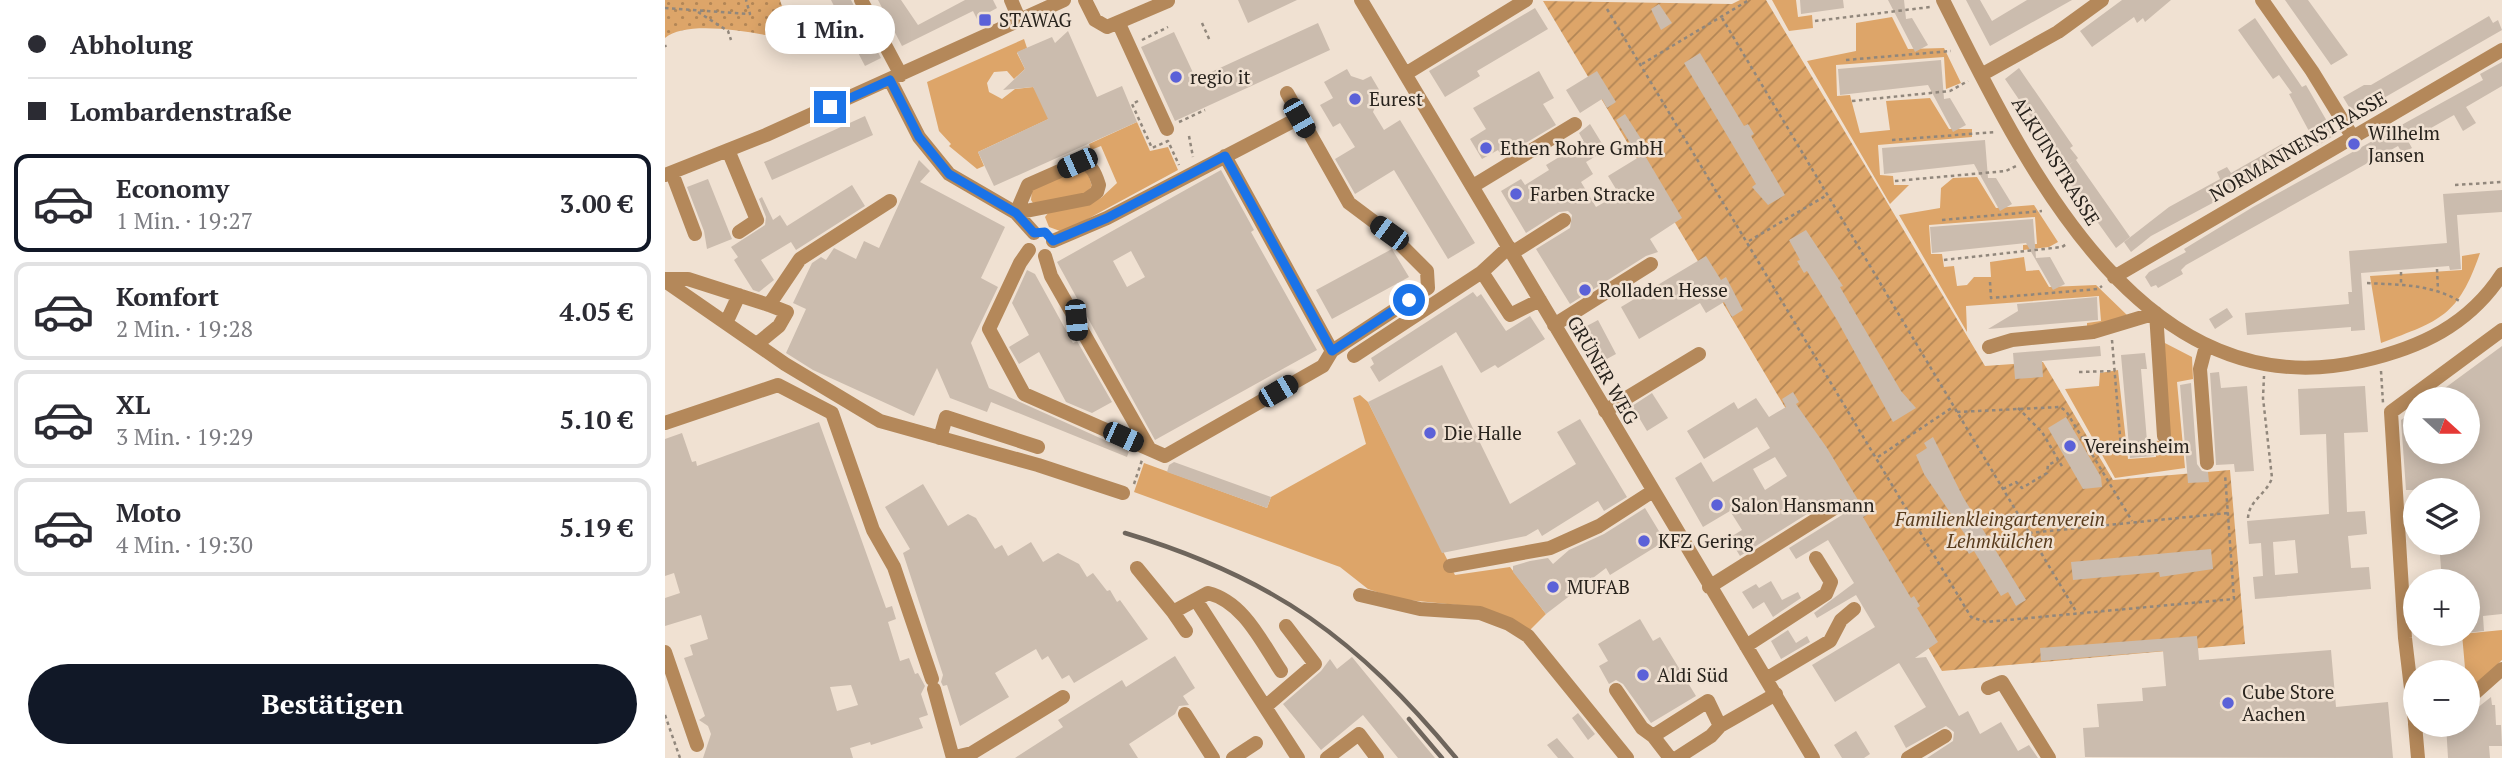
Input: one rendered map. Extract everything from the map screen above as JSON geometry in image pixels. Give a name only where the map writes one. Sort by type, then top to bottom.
[{"type":"street","points":[[862,0],[919,137],[949,174],[1016,213],[1034,233]]},
{"type":"street","points":[[1011,0],[1020,21]]},
{"type":"street","points":[[695,234],[668,174],[895,77],[1064,0]]},
{"type":"street","points":[[1086,0],[1095,20],[1107,27],[1168,1]]},
{"type":"street","name":"GRÜNER WEG","points":[[1361,0],[1407,73],[1709,587],[1813,758]]},
{"type":"street","points":[[1407,73],[1526,0]]},
{"type":"street","points":[[1980,75],[2058,32],[2102,0]]},
{"type":"street","points":[[2262,0],[2312,71],[2351,136]]},
{"type":"street","name":"ALKUINSTRASSE","points":[[1937,3],[2029,158],[2108,282],[2206,346],[2243,359],[2266,363],[2320,366],[2380,357],[2436,337],[2462,320],[2502,274]]},
{"type":"street","points":[[1119,24],[1167,129]]},
{"type":"street","name":"NORMANNENSTRASSE","points":[[2108,282],[2351,136],[2502,50]]},
{"type":"street","points":[[1045,256],[1052,248],[1053,241],[1045,232],[1034,233],[1029,239],[1029,250],[989,329],[1024,394],[1165,456],[1322,366],[1332,351],[1428,288],[1427,271],[1389,233],[1349,203],[1287,93]]},
{"type":"street","points":[[1053,241],[1077,233],[1299,118]]},
{"type":"street","points":[[1473,186],[1575,124]]},
{"type":"street","points":[[728,150],[757,220],[739,232]]},
{"type":"street","points":[[1225,156],[1332,351]]},
{"type":"street","points":[[1077,163],[1087,163],[1093,169],[1100,185],[1097,192],[1087,199],[1016,213],[1028,185],[1077,163]]},
{"type":"street","points":[[769,305],[800,259],[890,201]]},
{"type":"street","points":[[1354,356],[1482,272],[1510,250],[1564,220]]},
{"type":"street","points":[[1029,250],[1034,255],[1045,256]]},
{"type":"street","points":[[1045,256],[1051,276],[1149,448]]},
{"type":"street","points":[[1554,325],[1651,264]]},
{"type":"street","points":[[1482,272],[1510,315],[1540,300]]},
{"type":"street","points":[[665,280],[688,279],[787,312],[779,326],[757,344]]},
{"type":"street","points":[[665,280],[757,344],[880,421],[1128,491]]},
{"type":"street","points":[[726,323],[739,295]]},
{"type":"street","points":[[1989,347],[2012,340],[2112,327],[2156,313],[2164,436]]},
{"type":"street","points":[[1076,320],[1077,340]]},
{"type":"street","points":[[2408,660],[2391,412],[2502,330]]},
{"type":"street","points":[[2206,346],[2200,369],[2207,463]]},
{"type":"street","points":[[1605,411],[1699,354]]},
{"type":"street","points":[[665,423],[778,385],[832,414],[873,530],[894,567],[954,757],[972,753],[1063,697]]},
{"type":"street","points":[[940,438],[946,417],[1038,447]]},
{"type":"street","points":[[1450,566],[1550,548],[1599,526],[1653,491]]},
{"type":"street","points":[[1709,587],[1836,507]]},
{"type":"street","points":[[1745,646],[1826,594],[1831,582],[1816,558]]},
{"type":"street","points":[[1137,568],[1186,631]]},
{"type":"street","points":[[1173,612],[1210,593],[1234,607],[1252,627],[1281,671]]},
{"type":"street","points":[[1360,595],[1420,609],[1458,610],[1492,616],[1528,636],[1627,758]]},
{"type":"street","points":[[1196,600],[1298,758]]},
{"type":"street","points":[[1766,679],[1830,641],[1840,620],[1854,609]]},
{"type":"street","points":[[1265,707],[1315,664],[1286,626]]},
{"type":"street","points":[[665,652],[697,745]]},
{"type":"street","points":[[2480,687],[2502,668]]},
{"type":"street","points":[[1989,688],[2002,682],[2049,758]]},
{"type":"street","points":[[1616,690],[1642,728],[1653,736],[1671,758]]},
{"type":"street","points":[[1677,758],[1711,736],[1720,726],[1776,694]]},
{"type":"street","points":[[1653,736],[1708,701],[1720,726]]},
{"type":"street","points":[[1185,714],[1209,757]]},
{"type":"street","points":[[1327,758],[1359,734],[1377,758]]},
{"type":"street","points":[[1907,758],[1945,736]]},
{"type":"street","points":[[2416,737],[2418,758]]},
{"type":"street","points":[[1233,758],[1256,743]]},
{"type":"path","points":[[665,8],[750,14],[746,0]]},
{"type":"path","points":[[1642,64],[1749,0]]},
{"type":"path","points":[[1815,20],[1937,3]]},
{"type":"path","points":[[1607,9],[1971,617],[1986,622],[2234,599],[2225,474]]},
{"type":"path","points":[[695,10],[728,31],[731,40]]},
{"type":"path","points":[[1721,18],[2077,613]]},
{"type":"path","points":[[1202,23],[1210,41]]},
{"type":"path","points":[[1155,33],[1168,27]]},
{"type":"path","points":[[1846,60],[1951,51]]},
{"type":"path","points":[[1852,101],[1950,91],[1980,75]]},
{"type":"path","points":[[1181,121],[1205,110]]},
{"type":"path","points":[[1138,118],[1152,148],[1168,141],[1185,177]]},
{"type":"path","points":[[1892,140],[1995,132]]},
{"type":"path","points":[[1189,136],[1191,153]]},
{"type":"path","points":[[1895,181],[2006,171],[2029,158]]},
{"type":"path","points":[[2455,185],[2502,182]]},
{"type":"path","points":[[1748,241],[1827,195]]},
{"type":"path","points":[[1942,219],[2042,211]]},
{"type":"path","points":[[1944,260],[2062,247],[2079,235]]},
{"type":"path","points":[[2437,269],[2438,290]]},
{"type":"path","points":[[2401,272],[2401,284]]},
{"type":"path","points":[[1990,282],[1991,298],[2098,289],[2108,282]]},
{"type":"path","points":[[2367,283],[2401,284],[2438,290],[2473,309]]},
{"type":"path","points":[[2112,327],[2121,448]]},
{"type":"path","points":[[2248,518],[2252,503],[2268,489],[2272,478],[2263,398],[2266,363]]},
{"type":"path","points":[[2079,372],[2115,371]]},
{"type":"path","points":[[1957,412],[2052,405],[2066,411],[2131,521]]},
{"type":"path","points":[[1877,458],[1953,407]]},
{"type":"path","points":[[2018,408],[2042,432],[2063,468]]},
{"type":"path","points":[[2003,489],[2016,482],[2022,488],[2047,473],[2048,466],[2058,460]]},
{"type":"path","points":[[1128,491],[1141,462]]},
{"type":"path","points":[[2029,533],[2228,513]]},
{"type":"path","points":[[665,715],[680,758]]},
{"type":"green space","points":[[665,0],[780,0],[793,41],[708,28],[676,32],[665,38]]},
{"type":"green space","name":"Familienkleingartenverein Lehmkülchen","points":[[1740,0],[1766,0],[1985,366],[2043,362],[2113,480],[2230,470],[2245,644],[1942,671],[1543,1],[1732,4]]},
{"type":"green space","points":[[1772,0],[1796,0],[1798,17],[1812,15],[1813,28],[1789,31]]},
{"type":"green space","points":[[1892,17],[1908,49],[1944,48],[1961,83],[1946,89],[1944,57],[1836,65],[1837,96],[1850,95],[1860,133],[1890,130],[1886,101],[1930,98],[1949,129],[1972,129],[1972,137],[1878,145],[1880,175],[1893,176],[1894,185],[1909,185],[1890,204],[1807,61],[1856,51],[1856,23]]},
{"type":"green space","points":[[1024,39],[1027,48],[1017,53],[1025,69],[1014,79],[1007,71],[994,72],[987,83],[989,92],[1002,99],[1015,89],[1033,87],[1057,115],[978,152],[984,166],[977,169],[949,146],[951,144],[939,131],[927,82]]},
{"type":"green space","points":[[1137,122],[1150,151],[1168,147],[1178,170],[1069,229],[1060,231],[1049,227],[1045,217],[1048,213],[1101,198],[1117,183],[1101,146],[1091,150],[1089,144]]},
{"type":"green space","points":[[1074,169],[1087,171],[1092,186],[1086,194],[1033,203],[1032,189]]},
{"type":"green space","points":[[1977,177],[1996,208],[2034,205],[2058,242],[2049,247],[2023,250],[2023,245],[2037,244],[2035,217],[1929,225],[1931,254],[1942,254],[1944,267],[1954,266],[1957,286],[1967,285],[1974,277],[1991,277],[1990,262],[2024,257],[2026,271],[2039,270],[2049,287],[2096,285],[2127,315],[2087,329],[2087,323],[2101,321],[2099,296],[1966,306],[1967,332],[1899,215],[1940,208],[1941,188],[1953,178]]},
{"type":"green space","points":[[2480,253],[2464,290],[2445,313],[2419,328],[2381,343],[2370,276],[2462,270],[2462,256]]},
{"type":"green space","points":[[2161,341],[2192,357],[2193,379],[2177,382],[2185,468],[2115,478],[2065,389],[2099,386],[2100,373],[2118,370],[2128,459],[2156,457],[2155,441],[2168,440]]},
{"type":"green space","points":[[1360,395],[1368,402],[1455,575],[1510,567],[1546,614],[1528,632],[1477,607],[1398,599],[1368,589],[1340,567],[1134,492],[1144,463],[1267,508],[1271,497],[1366,444],[1353,398]]},
{"type":"green space","points":[[2502,630],[2502,660],[2480,681],[2480,660],[2464,660],[2463,646],[2480,646],[2480,632]]},
{"type":"building","points":[[831,0],[851,0],[881,58],[865,66],[852,41],[846,44],[831,10],[835,8]]},
{"type":"building","points":[[878,0],[901,0],[918,25],[965,0],[993,0],[997,8],[977,19],[973,11],[902,46]]},
{"type":"building","points":[[1238,0],[1297,0],[1248,23]]},
{"type":"building","points":[[1800,0],[1843,0],[1844,8],[1801,14]]},
{"type":"building","points":[[1888,0],[1904,0],[1906,19],[1912,18],[1928,45],[1915,52]]},
{"type":"building","points":[[1966,0],[1980,0],[1992,21],[2027,0],[2072,0],[1990,46]]},
{"type":"building","points":[[2122,0],[2171,0],[2145,22],[2143,18],[2137,23],[2134,17],[2092,47],[2080,31]]},
{"type":"building","points":[[2285,0],[2308,0],[2348,55],[2331,65]]},
{"type":"building","points":[[1659,4],[1672,23],[1661,30],[1651,9]]},
{"type":"building","points":[[1535,8],[1548,29],[1477,71],[1480,76],[1445,97],[1429,71]]},
{"type":"building","points":[[2489,16],[2493,23],[2498,20],[2502,30],[2375,103],[2373,100],[2352,112],[2343,97],[2364,85],[2371,85]]},
{"type":"building","points":[[2255,18],[2302,87],[2306,85],[2335,135],[2317,146],[2289,94],[2292,93],[2279,75],[2273,79],[2238,30]]},
{"type":"building","points":[[1318,23],[1330,50],[1175,121],[1141,47],[1174,32],[1196,79]]},
{"type":"building","points":[[1068,31],[1097,97],[1122,86],[1137,122],[994,186],[978,152],[1048,119],[1033,87],[1003,90],[1025,69],[1017,52],[1052,37],[1055,43]]},
{"type":"building","points":[[1700,53],[1744,126],[1748,124],[1754,134],[1751,136],[1785,195],[1768,205],[1752,187],[1756,184],[1684,63]]},
{"type":"building","points":[[1941,60],[1944,99],[1950,98],[1966,125],[1953,132],[1928,85],[1840,95],[1838,69]]},
{"type":"building","points":[[2502,62],[2502,86],[2466,107],[2476,123],[2463,131],[2454,115],[2408,141],[2412,148],[2402,153],[2398,146],[2186,265],[2181,270],[2183,274],[2158,288],[2156,285],[2151,287],[2145,277],[2149,272],[2186,252],[2184,249],[2253,207],[2483,80],[2480,74]]},
{"type":"building","points":[[2019,68],[2073,146],[2070,148],[2078,158],[2076,160],[2130,237],[2116,248],[2061,171],[2074,161],[2068,165],[2053,145],[2051,147],[2005,79]]},
{"type":"building","points":[[1347,69],[1351,76],[1363,80],[1371,76],[1384,98],[1377,102],[1373,112],[1384,130],[1400,120],[1475,243],[1448,259],[1394,170],[1355,194],[1335,159],[1355,147],[1340,123],[1333,127],[1320,105],[1333,98],[1324,82]]},
{"type":"building","points":[[1539,71],[1554,98],[1543,104],[1556,125],[1502,157],[1498,150],[1482,159],[1470,139],[1486,129],[1473,108]]},
{"type":"building","points":[[1597,71],[1616,102],[1607,108],[1602,99],[1580,113],[1566,90]]},
{"type":"building","points":[[1625,114],[1645,145],[1635,151],[1616,120]]},
{"type":"building","points":[[865,116],[873,135],[772,180],[764,162]]},
{"type":"building","points":[[1590,124],[1606,150],[1586,162],[1593,174],[1581,182],[1596,207],[1619,194],[1608,176],[1644,154],[1682,218],[1650,239],[1658,252],[1646,256],[1570,304],[1536,249],[1570,228],[1572,215],[1568,211],[1559,212],[1526,233],[1501,191],[1521,179],[1525,185],[1549,170],[1546,165],[1584,142],[1579,133]]},
{"type":"building","points":[[1985,140],[1988,178],[1996,178],[2012,204],[2000,211],[1974,164],[1884,174],[1882,148]]},
{"type":"building","points":[[2282,144],[2289,156],[2259,174],[2261,177],[2151,236],[2131,252],[2124,242],[2169,207],[2220,179],[2217,172],[2227,167],[2231,173]]},
{"type":"building","points":[[919,160],[930,171],[920,182],[1005,227],[981,278],[998,287],[971,343],[989,388],[1129,451],[1127,457],[991,402],[987,412],[950,398],[937,368],[914,416],[813,370],[786,353],[806,309],[793,303],[812,263],[821,257],[826,260],[834,248],[856,259],[864,241],[879,248]]},
{"type":"building","points":[[1221,170],[1254,230],[1251,232],[1317,350],[1155,440],[1057,262]],"holes":[[[1131,251],[1145,277],[1127,287],[1113,261]]]},
{"type":"building","points":[[708,179],[732,239],[707,249],[704,231],[687,187]]},
{"type":"building","points":[[852,185],[865,206],[796,250],[791,242],[761,260],[774,280],[759,292],[753,290],[734,260],[738,257],[731,247],[765,225],[766,217],[759,199],[762,197],[773,220],[780,215],[787,226]]},
{"type":"building","points":[[2502,190],[2502,212],[2457,215],[2461,269],[2450,270],[2449,266],[2361,273],[2365,330],[2351,331],[2351,327],[2247,335],[2245,313],[2349,304],[2348,292],[2352,292],[2349,251],[2447,243],[2443,194]]},
{"type":"building","points":[[2033,219],[2036,258],[2050,257],[2065,284],[2053,290],[2026,243],[1932,253],[1930,227]]},
{"type":"building","points":[[1806,230],[1843,286],[1840,287],[1901,391],[1916,408],[1893,422],[1837,320],[1807,271],[1804,273],[1797,261],[1800,260],[1789,240]]},
{"type":"building","points":[[1392,249],[1409,277],[1332,319],[1316,290]]},
{"type":"building","points":[[1706,256],[1721,280],[1726,277],[1743,310],[1732,317],[1724,302],[1706,313],[1700,303],[1639,339],[1621,307]]},
{"type":"building","points":[[1027,270],[1035,274],[1073,343],[1077,341],[1112,402],[1092,413],[1066,402],[1039,352],[1019,364],[1009,347],[1029,335],[1012,303]]},
{"type":"building","points":[[1473,292],[1477,297],[1481,294],[1506,331],[1530,316],[1545,339],[1498,368],[1495,365],[1481,373],[1456,332],[1379,382],[1370,367],[1374,364],[1371,358]]},
{"type":"building","points":[[2097,297],[2098,320],[1988,329],[2018,311],[2017,304]]},
{"type":"building","points":[[2227,308],[2233,317],[2215,329],[2209,319]]},
{"type":"building","points":[[1598,320],[1616,354],[1605,360],[1585,327]]},
{"type":"building","points":[[2100,346],[2101,356],[2042,361],[2043,377],[2015,379],[2013,353]]},
{"type":"building","points":[[2502,346],[2502,614],[2483,616],[2484,631],[2480,631],[2480,569],[2441,569],[2440,555],[2480,555],[2480,478],[2405,478],[2404,464],[2480,464],[2480,387],[2446,387]]},
{"type":"building","points":[[2145,353],[2147,369],[2141,369],[2147,441],[2153,441],[2154,456],[2130,458],[2121,355]]},
{"type":"building","name":"Die Halle","points":[[1442,365],[1510,504],[1576,464],[1557,432],[1580,419],[1627,497],[1604,511],[1598,501],[1542,536],[1538,529],[1526,536],[1442,553],[1368,402]]},
{"type":"building","points":[[2219,372],[2221,388],[2247,386],[2254,471],[2235,472],[2234,464],[2216,465],[2210,373]]},
{"type":"building","points":[[2191,383],[2197,464],[2202,471],[2208,472],[2209,482],[2188,483],[2180,385]]},
{"type":"building","points":[[2365,386],[2368,432],[2344,433],[2347,512],[2365,511],[2367,534],[2348,536],[2351,568],[2369,567],[2371,589],[2255,599],[2253,577],[2263,576],[2261,543],[2249,544],[2247,521],[2329,514],[2326,434],[2300,435],[2298,389]],"holes":[[[2295,540],[2298,573],[2275,575],[2273,542]]]},
{"type":"building","points":[[1793,392],[1799,402],[1796,404],[1827,448],[1867,515],[1863,517],[1911,598],[1914,596],[1920,606],[1917,608],[1938,642],[1915,658],[1926,657],[1959,716],[1968,711],[1980,734],[2001,722],[2018,751],[2029,745],[2038,758],[1927,758],[1953,741],[1954,732],[1946,726],[1906,748],[1894,726],[1926,707],[1899,663],[1835,702],[1812,665],[1875,627],[1856,595],[1817,618],[1814,613],[1854,583],[1828,540],[1796,559],[1789,548],[1842,515],[1846,507],[1841,499],[1831,499],[1740,556],[1729,538],[1742,530],[1730,511],[1703,527],[1675,478],[1701,462],[1713,482],[1770,448],[1757,427],[1704,459],[1687,431],[1734,402],[1738,409],[1756,398],[1769,417],[1786,407],[1782,399]],"holes":[[[1775,457],[1787,476],[1765,490],[1753,469]]]},
{"type":"building","points":[[1652,393],[1668,418],[1647,431],[1632,406]]},
{"type":"building","name":"Vereinsheim","points":[[2066,417],[2101,477],[2102,487],[2083,489],[2048,428]]},
{"type":"building","points":[[819,422],[886,608],[892,606],[896,619],[888,622],[900,661],[909,658],[915,674],[918,673],[925,686],[921,694],[928,715],[919,718],[923,728],[871,745],[870,742],[850,748],[853,758],[703,758],[711,734],[708,726],[699,720],[705,716],[684,658],[693,655],[690,645],[708,639],[701,615],[665,626],[665,598],[680,593],[674,573],[665,576],[665,439],[682,433],[692,462],[696,461],[697,466]],"holes":[[[851,685],[858,705],[837,711],[830,687]]]},
{"type":"building","points":[[1933,437],[1963,497],[2026,600],[2016,606],[2008,592],[2001,596],[1974,551],[1969,554],[1962,542],[1968,539],[1924,474],[1916,455],[1927,448],[1924,443]]},
{"type":"building","points":[[1174,462],[1271,497],[1267,508],[1167,472],[1169,465]]},
{"type":"building","points":[[923,484],[948,526],[968,514],[976,518],[995,549],[1002,545],[1008,556],[1031,542],[1043,562],[1058,553],[1079,564],[1087,577],[1093,573],[1107,591],[1110,590],[1117,602],[1120,600],[1148,639],[1074,683],[1069,675],[1062,679],[1048,656],[1042,660],[1036,649],[995,673],[1009,697],[960,726],[947,685],[943,686],[941,682],[943,675],[903,553],[910,549],[885,507]]},
{"type":"building","points":[[1645,508],[1665,541],[1610,575],[1606,568],[1546,614],[1513,572],[1513,566],[1530,561],[1548,558],[1553,564],[1569,550],[1604,534]]},
{"type":"building","points":[[2211,549],[2213,569],[2160,577],[2159,572],[2073,580],[2071,562]]},
{"type":"building","points":[[1771,581],[1782,600],[1798,592],[1801,598],[1773,617],[1764,602],[1753,609],[1742,592],[1756,584],[1759,588]]},
{"type":"building","name":"Aldi Süd","points":[[1640,619],[1653,641],[1660,637],[1696,696],[1651,723],[1623,684],[1616,680],[1609,684],[1599,666],[1608,661],[1598,644]]},
{"type":"building","points":[[1788,630],[1796,643],[1807,636],[1810,642],[1781,659],[1771,641]]},
{"type":"building","name":"Cube Store Aachen","points":[[2197,636],[2199,660],[2331,650],[2336,707],[2388,702],[2393,758],[2085,757],[2083,728],[2099,727],[2097,704],[2143,701],[2142,688],[2166,686],[2163,651],[2041,661],[2040,648]]},
{"type":"building","points":[[1175,656],[1195,688],[1183,696],[1189,705],[1179,706],[1175,714],[1129,744],[1138,758],[1015,758],[1063,727],[1058,720],[1122,680],[1126,687]]},
{"type":"building","points":[[1352,657],[1435,758],[1398,758],[1363,715],[1321,750],[1283,704],[1321,671],[1330,659],[1337,669]]},
{"type":"building","points":[[2491,697],[2492,705],[2495,705],[2496,725],[2501,725],[2502,746],[2489,746],[2490,758],[2448,758],[2447,737],[2480,737],[2480,706]]},
{"type":"building","points":[[1578,713],[1595,734],[1588,740],[1572,718]]},
{"type":"building","points":[[1856,731],[1870,754],[1864,758],[1842,758],[1834,745]]},
{"type":"building","points":[[1557,738],[1574,758],[1558,758],[1547,745]]},
{"type":"railway","points":[[1125,533],[1226,570],[1310,618],[1384,679],[1456,758]]},
{"type":"railway","points":[[1409,719],[1442,758]]},
{"type":"place","name":"STAWAG","points":[[985,20]]},
{"type":"place","name":"regio it","points":[[1176,77]]},
{"type":"place","name":"Eurest","points":[[1355,99]]},
{"type":"place","name":"Wilhelm Jansen","points":[[2354,144]]},
{"type":"place","name":"Ethen Rohre GmbH","points":[[1486,148]]},
{"type":"place","name":"Farben Stracke","points":[[1516,194]]},
{"type":"place","name":"Rolladen Hesse","points":[[1585,290]]},
{"type":"place","name":"Die Halle","points":[[1430,433]]},
{"type":"place","name":"Vereinsheim","points":[[2070,446]]},
{"type":"place","name":"Salon Hansmann","points":[[1717,505]]},
{"type":"place","name":"KFZ Gering","points":[[1644,541]]},
{"type":"place","name":"MUFAB","points":[[1553,587]]},
{"type":"place","name":"Aldi Süd","points":[[1643,675]]},
{"type":"place","name":"Cube Store Aachen","points":[[2228,703]]},
{"type":"route","points":[[830,107],[890,80],[919,137],[949,174],[1016,213],[1034,233],[1041,231],[1049,234],[1053,241],[1066,238],[1107,218],[1225,156],[1332,351],[1409,300]]}]
